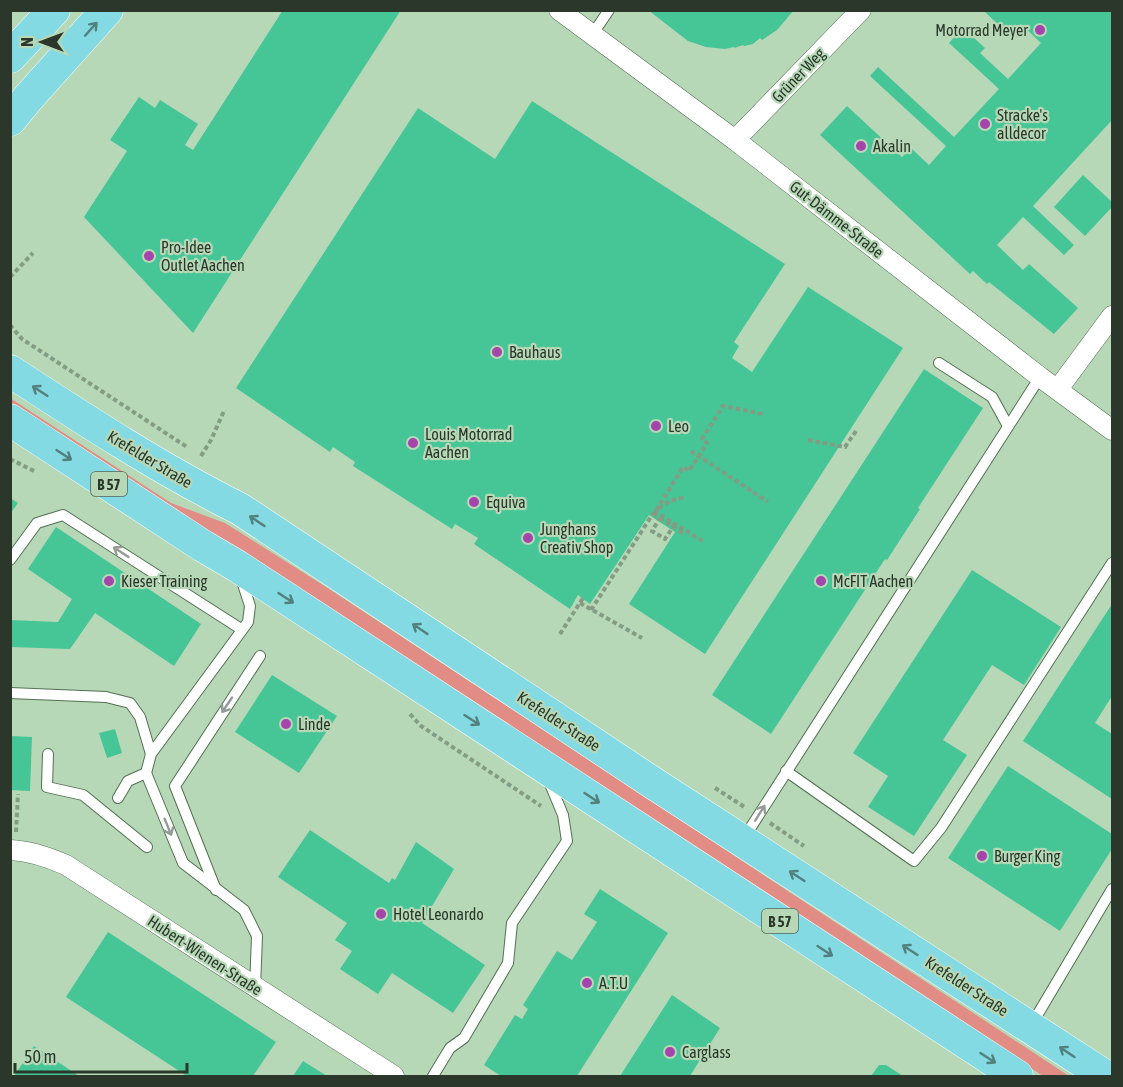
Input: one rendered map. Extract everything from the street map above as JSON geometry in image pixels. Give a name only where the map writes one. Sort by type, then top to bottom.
[{"type":"main road","points":[[10,57],[54,10]]},
{"type":"main road","points":[[10,120],[107,10]]},
{"type":"main road","name":"Krefelder Straße","points":[[10,371],[197,488],[240,509],[742,841],[1105,1077]]},
{"type":"main road","name":"B 57","points":[[10,420],[1017,1077]]},
{"type":"street","name":"Gut-Dämme-Straße","points":[[560,10],[735,140],[1113,430]]},
{"type":"street","name":"Grüner Weg","points":[[735,140],[861,10]]},
{"type":"street","points":[[1058,389],[1113,316]]},
{"type":"street","name":"Hubert-Wienen-Straße","points":[[10,850],[48,856],[66,865],[394,1077]]},
{"type":"lane","points":[[592,35],[609,10]]},
{"type":"lane","points":[[939,363],[993,396],[1008,426]]},
{"type":"lane","points":[[742,841],[1040,376]]},
{"type":"lane","points":[[10,560],[37,523],[63,514],[241,629]]},
{"type":"lane","points":[[786,771],[914,861],[946,819],[1113,563]]},
{"type":"lane","points":[[237,566],[250,606],[248,622],[151,754],[146,772],[183,863],[244,910],[257,936],[255,988]]},
{"type":"lane","points":[[216,890],[175,786],[260,656]]},
{"type":"lane","points":[[10,693],[106,697],[130,703],[140,717],[151,754]]},
{"type":"lane","points":[[48,754],[47,787],[82,795],[147,847]]},
{"type":"lane","points":[[433,1077],[450,1048],[464,1038],[508,963],[512,923],[567,841],[563,815],[543,766]]},
{"type":"lane","points":[[118,798],[128,781],[146,772]]},
{"type":"lane","points":[[1030,1027],[1113,889]]},
{"type":"path","points":[[10,277],[33,253]]},
{"type":"path","points":[[686,535],[654,514],[683,467],[689,471],[699,456],[707,443],[702,440],[723,406],[763,414]]},
{"type":"path","points":[[201,456],[212,440],[224,411]]},
{"type":"path","points":[[808,440],[845,447],[856,431]]},
{"type":"path","points":[[691,451],[768,502]]},
{"type":"path","points":[[591,610],[654,511],[670,501],[686,497]]},
{"type":"path","points":[[654,511],[704,542]]},
{"type":"path","points":[[660,518],[652,531],[665,539],[675,524]]},
{"type":"path","points":[[560,634],[583,598]]},
{"type":"path","points":[[580,603],[642,638]]},
{"type":"path","points":[[17,806],[18,795]]},
{"type":"shaded area","points":[[10,398],[171,503],[225,523],[323,585],[1069,1076],[1043,1076],[240,549],[214,538],[11,408]]},
{"type":"building","points":[[283,10],[401,10],[193,333],[84,217],[127,151],[110,140],[139,97],[155,108],[160,100],[198,124],[185,145],[193,150]]},
{"type":"building","points":[[648,10],[794,10],[777,30],[762,40],[760,38],[753,44],[725,49],[706,47],[688,41]]},
{"type":"building","points":[[983,10],[1112,10],[1112,120],[1033,206],[1074,245],[1064,255],[1023,217],[997,245],[1023,270],[1029,264],[1078,308],[1054,334],[989,282],[987,284],[973,271],[970,274],[820,135],[847,106],[902,157],[911,148],[929,165],[946,146],[870,76],[878,67],[954,137],[999,89],[949,43],[963,28],[985,48],[980,53],[1008,79],[1041,43],[1021,24],[1010,36]]},
{"type":"building","name":"Bauhaus","points":[[532,101],[785,264],[734,342],[739,346],[732,358],[752,372],[808,287],[903,348],[705,654],[629,604],[675,532],[649,515],[590,604],[578,595],[570,609],[474,544],[478,538],[455,524],[452,529],[353,466],[355,462],[333,447],[330,452],[236,388],[418,108],[495,159]]},
{"type":"building","points":[[1083,175],[1112,202],[1112,207],[1085,236],[1054,207]]},
{"type":"building","points":[[924,369],[983,408],[887,560],[885,559],[771,734],[712,695]]},
{"type":"building","points":[[10,498],[18,503],[10,514]]},
{"type":"building","points":[[56,527],[201,624],[174,666],[95,613],[70,649],[10,647],[10,620],[58,622],[72,599],[28,569]]},
{"type":"building","points":[[972,570],[1061,627],[1024,685],[992,665],[943,740],[967,755],[914,836],[868,807],[888,776],[853,753]]},
{"type":"building","points":[[1112,604],[1112,696],[1095,723],[1112,734],[1112,799],[1023,741]]},
{"type":"building","name":"Linde","points":[[272,675],[337,716],[299,773],[235,732]]},
{"type":"building","points":[[115,729],[122,753],[107,758],[99,733]]},
{"type":"building","points":[[10,736],[32,737],[30,791],[10,790]]},
{"type":"building","points":[[1008,766],[1112,834],[1112,849],[1060,931],[948,858]]},
{"type":"building","name":"Hotel Leonardo","points":[[310,830],[389,883],[392,878],[395,880],[416,842],[454,869],[422,923],[485,965],[453,1013],[392,973],[378,994],[340,969],[352,951],[335,940],[347,923],[278,877]]},
{"type":"building","name":"A.T.U","points":[[600,889],[668,933],[577,1076],[501,1076],[484,1065],[515,1015],[522,1019],[528,1009],[523,1005],[557,951],[572,960],[597,922],[584,914]]},
{"type":"building","points":[[108,932],[276,1042],[253,1076],[187,1076],[66,997]]},
{"type":"building","name":"Carglass","points":[[672,995],[720,1028],[690,1076],[620,1076]]},
{"type":"building","points":[[34,1046],[79,1076],[14,1076]]},
{"type":"building","points":[[303,1061],[327,1076],[293,1076]]},
{"type":"building","points":[[879,1065],[886,1065],[903,1076],[871,1076]]},
{"type":"place","name":"Motorrad Meyer","points":[[1040,30]]},
{"type":"place","name":"Stracke's alldecor","points":[[985,124]]},
{"type":"place","name":"Akalin","points":[[861,146]]},
{"type":"place","name":"Pro-Idee Outlet Aachen","points":[[149,256]]},
{"type":"place","name":"Bauhaus","points":[[497,352]]},
{"type":"place","name":"Leo","points":[[656,426]]},
{"type":"place","name":"Louis Motorrad Aachen","points":[[413,443]]},
{"type":"place","name":"Equiva","points":[[474,502]]},
{"type":"place","name":"Junghans Creativ Shop","points":[[528,538]]},
{"type":"place","name":"Kieser Training","points":[[109,581]]},
{"type":"place","name":"McFIT Aachen","points":[[821,581]]},
{"type":"place","name":"Linde","points":[[286,724]]},
{"type":"place","name":"Burger King","points":[[982,856]]},
{"type":"place","name":"Hotel Leonardo","points":[[381,914]]},
{"type":"place","name":"A.T.U","points":[[587,983]]},
{"type":"place","name":"Carglass","points":[[670,1052]]}]
